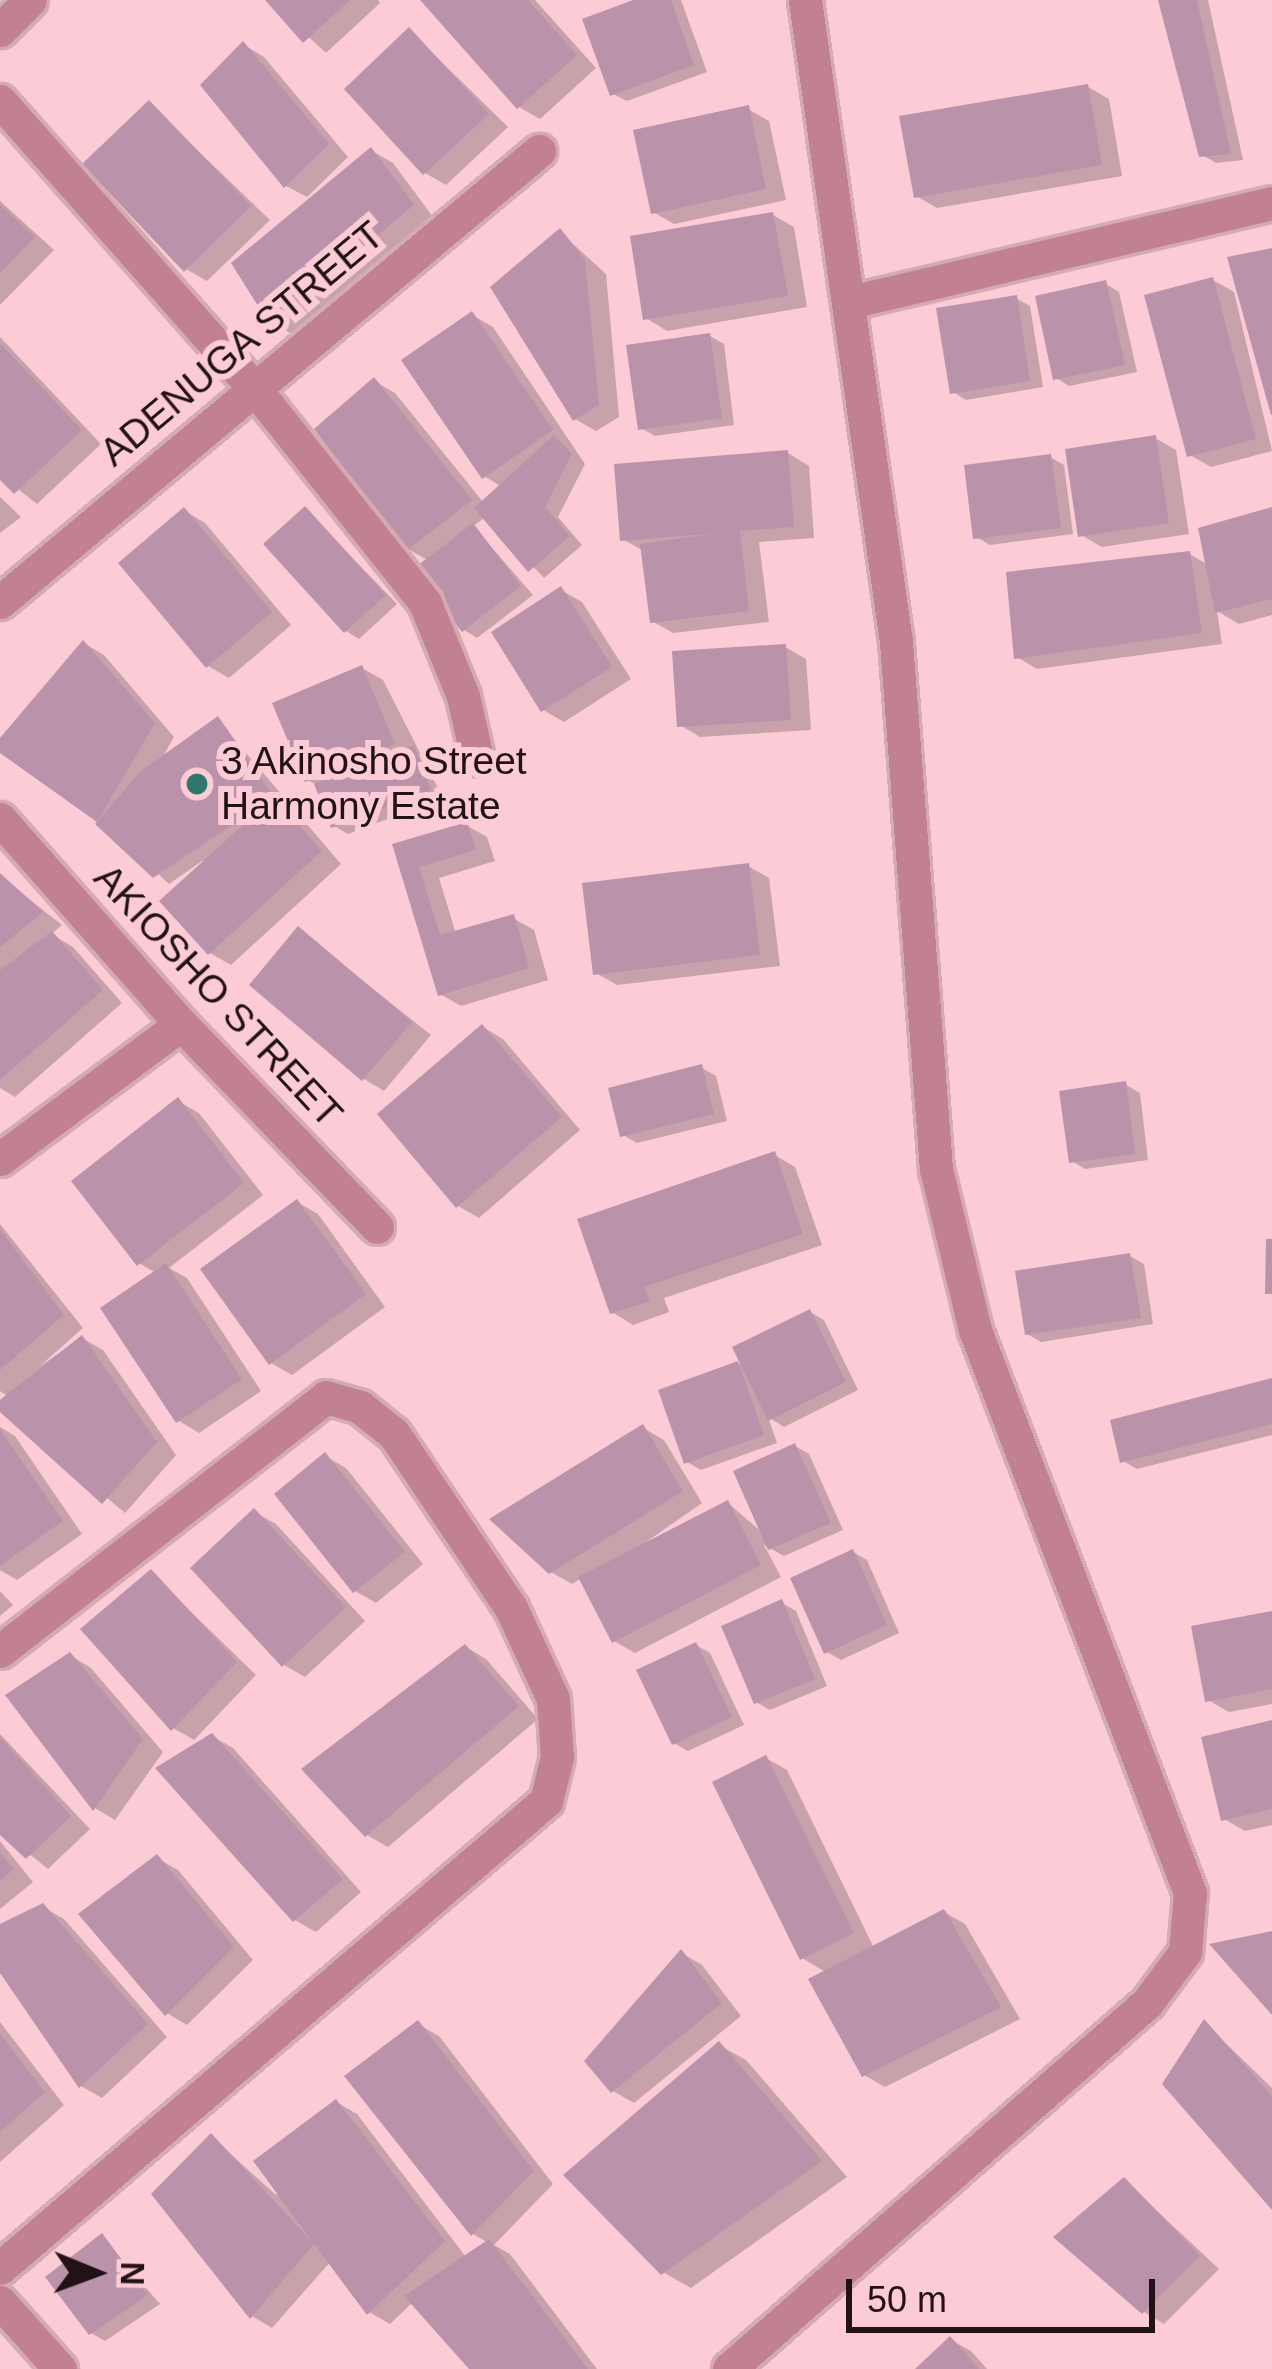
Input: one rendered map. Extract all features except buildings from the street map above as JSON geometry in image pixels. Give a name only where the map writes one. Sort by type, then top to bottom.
[{"type":"street","points":[[0,30],[30,0]]},
{"type":"street","points":[[729,2369],[884,2239],[1147,2002],[1185,1952],[1190,1893],[975,1330],[936,1169],[896,642],[805,0]]},
{"type":"street","points":[[0,101],[255,389],[424,603],[463,696],[477,758]]},
{"type":"street","name":"ADENUGA STREET","points":[[0,602],[539,151]]},
{"type":"street","points":[[850,302],[1272,203]]},
{"type":"street","name":"AKIOSHO STREET","points":[[0,819],[181,1024],[376,1228]]},
{"type":"street","points":[[0,1159],[181,1024]]},
{"type":"street","points":[[0,1651],[326,1397],[360,1407],[394,1434],[511,1608],[553,1699],[556,1757],[546,1801],[0,2268]]},
{"type":"street","points":[[0,2302],[60,2369]]},
{"type":"place","name":"3 Akinosho Street Harmony Estate","points":[[197,784]]}]
